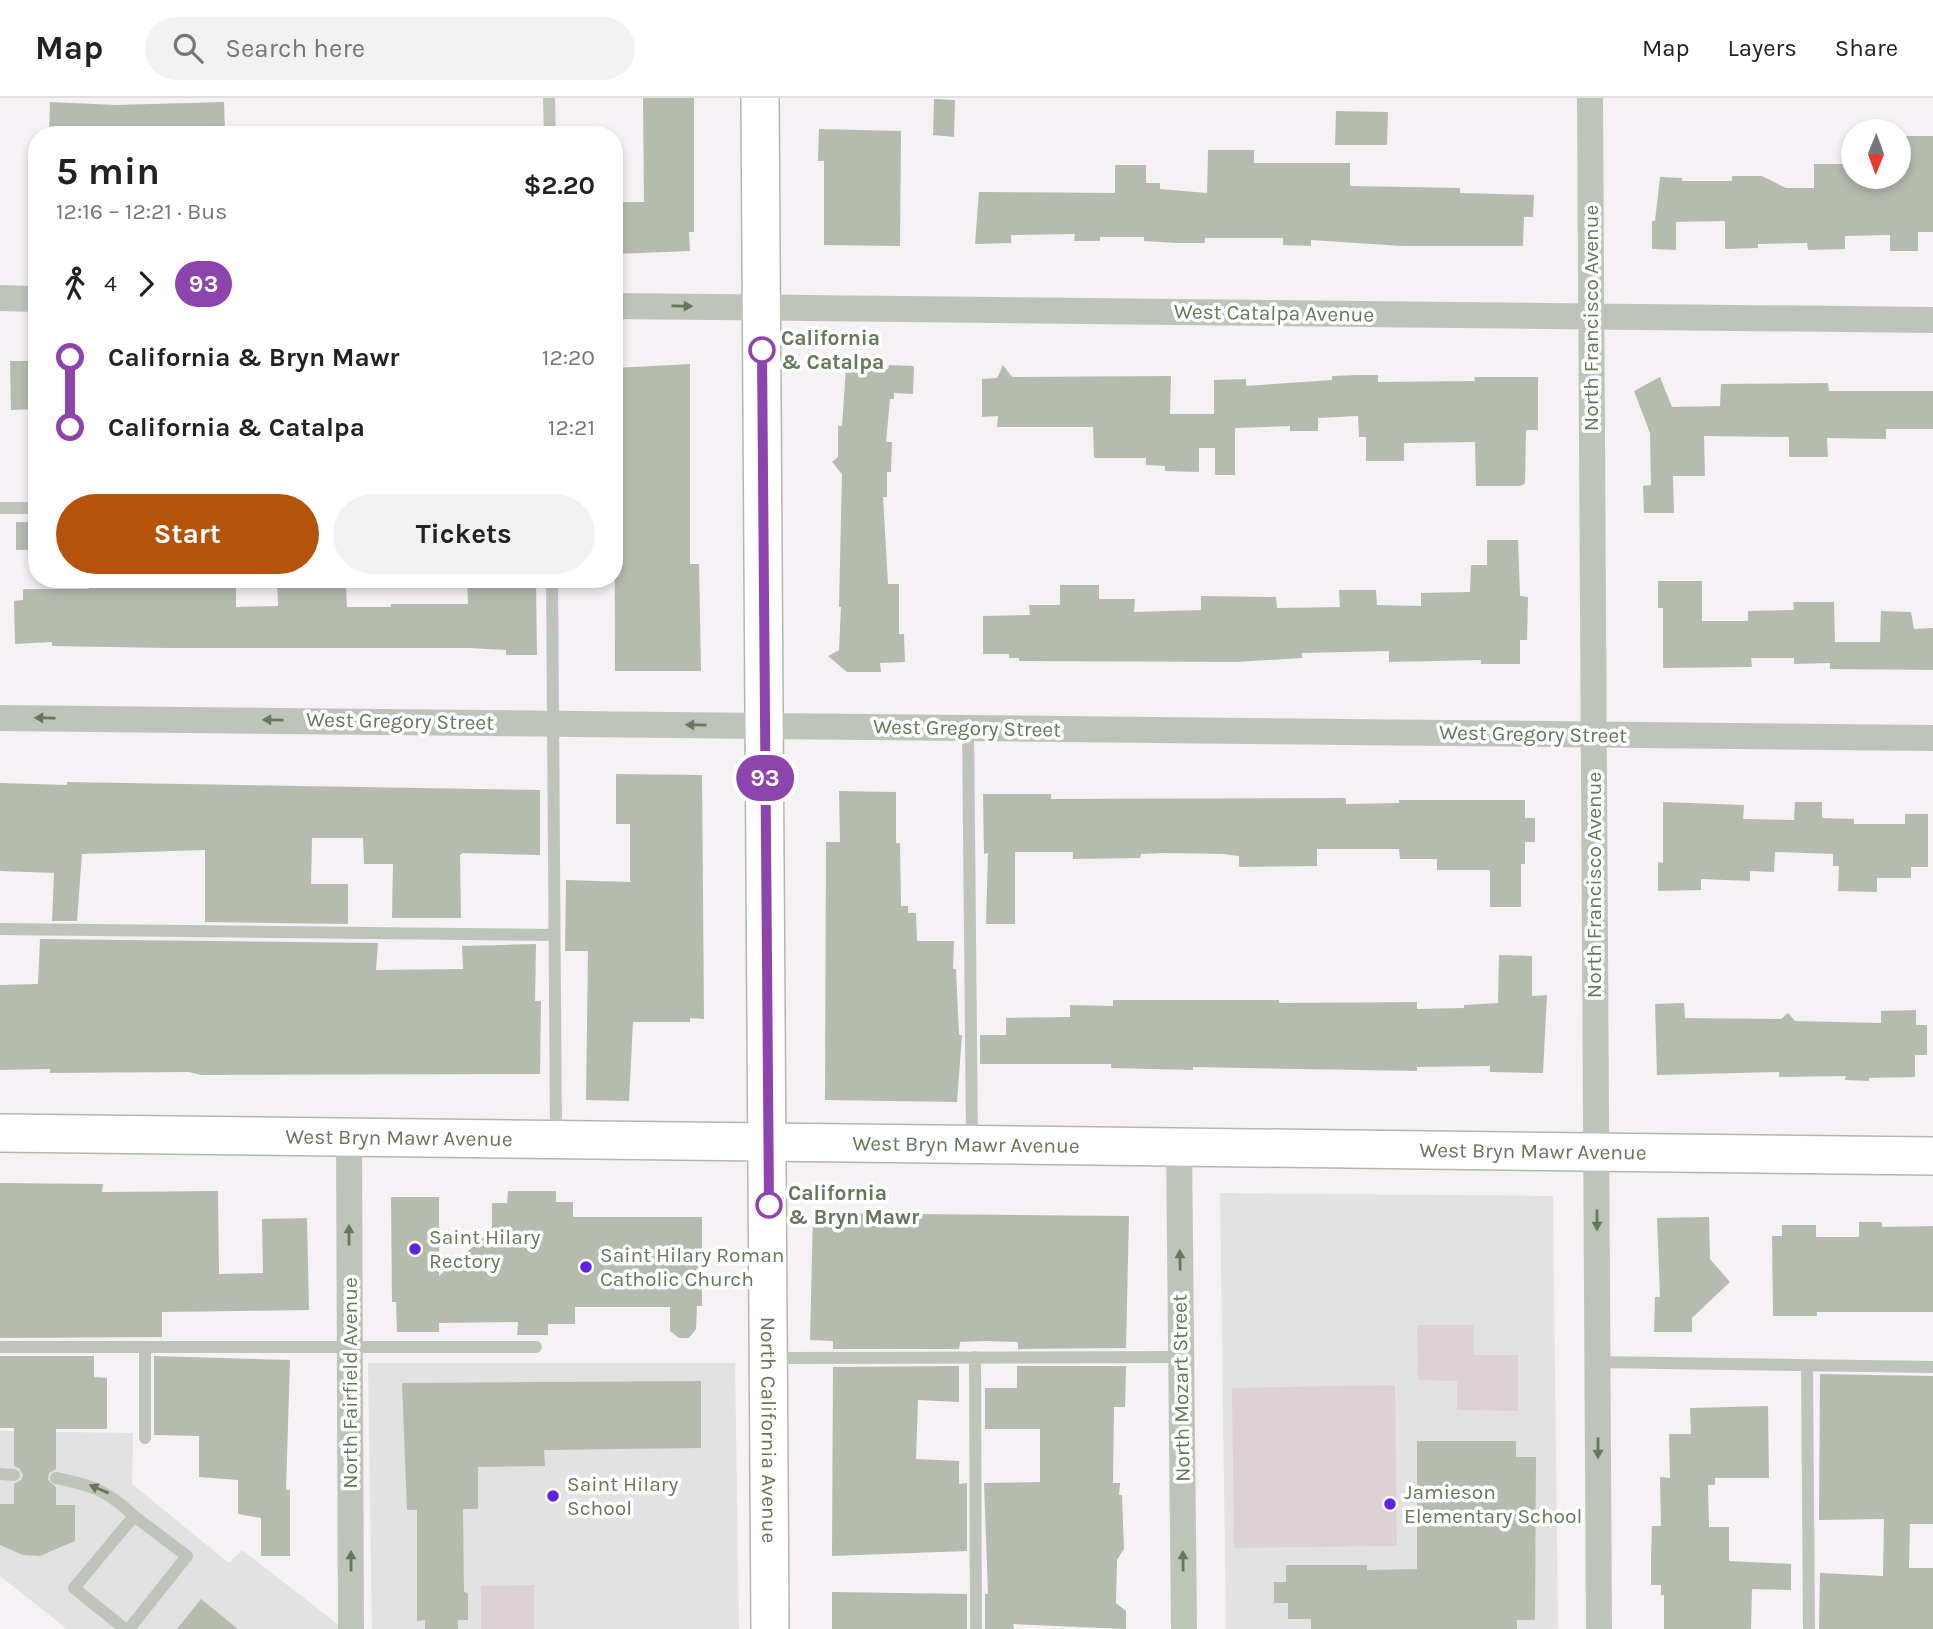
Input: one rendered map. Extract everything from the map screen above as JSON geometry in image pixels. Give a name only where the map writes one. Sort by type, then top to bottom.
[{"type":"street","name":"North California Avenue","points":[[760,98],[770,1629]]},
{"type":"street","name":"North Francisco Avenue","points":[[1590,98],[1600,1629]]},
{"type":"street","points":[[0,298],[28,299]]},
{"type":"street","name":"West Catalpa Avenue","points":[[623,306],[1933,320]]},
{"type":"street","name":"West Gregory Street","points":[[0,718],[1933,738]]},
{"type":"street","name":"West Bryn Mawr Avenue","points":[[0,1133],[1933,1156]]},
{"type":"street","name":"North Fairfield Avenue","points":[[349,1137],[351,1629]]},
{"type":"street","name":"North Mozart Street","points":[[1179,1146],[1184,1629]]},
{"type":"lane","points":[[550,98],[550,126]]},
{"type":"lane","points":[[0,508],[28,508]]},
{"type":"lane","points":[[552,588],[555,1139]]},
{"type":"lane","points":[[968,728],[972,1144]]},
{"type":"lane","points":[[0,929],[554,935]]},
{"type":"lane","points":[[0,1348],[537,1348]]},
{"type":"lane","points":[[145,1348],[145,1438]]},
{"type":"lane","points":[[975,1357],[976,1629]]},
{"type":"lane","points":[[769,1358],[1181,1357]]},
{"type":"lane","points":[[1597,1362],[1933,1367]]},
{"type":"lane","points":[[1807,1365],[1809,1629]]},
{"type":"lane","points":[[0,1474],[14,1475]]},
{"type":"lane","points":[[56,1478],[93,1486],[114,1496],[134,1516],[187,1556],[127,1629],[74,1587],[134,1516]]},
{"type":"shaded area","name":"Jamieson Elementary School","points":[[1220,1193],[1553,1196],[1558,1629],[1226,1629]]},
{"type":"shaded area","points":[[1417,1325],[1474,1325],[1474,1355],[1518,1355],[1518,1411],[1457,1410],[1457,1381],[1418,1380]]},
{"type":"shaded area","name":"Saint Hilary School","points":[[368,1363],[735,1363],[739,1629],[372,1629]]},
{"type":"shaded area","points":[[1395,1385],[1397,1546],[1234,1548],[1232,1388]]},
{"type":"shaded area","points":[[0,1431],[133,1433],[132,1484],[229,1563],[242,1550],[344,1629],[67,1629],[0,1576]]},
{"type":"shaded area","points":[[534,1585],[534,1629],[481,1629],[481,1586]]},
{"type":"building","points":[[643,98],[694,98],[694,232],[689,232],[690,251],[623,254],[623,202],[644,202]]},
{"type":"building","points":[[934,99],[955,100],[954,137],[933,135]]},
{"type":"building","points":[[50,102],[116,105],[224,102],[225,126],[49,126]]},
{"type":"building","points":[[1336,111],[1388,112],[1387,145],[1335,145]]},
{"type":"building","points":[[819,129],[901,131],[900,246],[824,245],[824,161],[818,161]]},
{"type":"building","points":[[1911,136],[1933,136],[1933,232],[1918,232],[1918,251],[1890,251],[1890,235],[1845,236],[1845,249],[1808,250],[1807,243],[1758,244],[1758,248],[1725,249],[1725,221],[1676,222],[1676,250],[1652,249],[1652,221],[1655,221],[1660,177],[1682,178],[1682,181],[1732,181],[1732,176],[1762,176],[1786,188],[1814,188],[1814,164],[1841,164],[1841,189],[1911,189]]},
{"type":"building","points":[[1208,150],[1254,150],[1254,163],[1350,163],[1350,186],[1460,188],[1460,193],[1534,195],[1533,217],[1524,217],[1523,246],[1402,246],[1311,240],[1311,246],[1283,245],[1283,238],[1205,238],[1205,243],[1144,241],[1144,237],[1100,237],[1100,241],[1074,241],[1075,234],[1011,235],[1011,243],[975,244],[979,192],[1115,193],[1115,165],[1146,165],[1146,183],[1160,183],[1160,189],[1207,193]]},
{"type":"building","points":[[10,361],[28,361],[28,409],[11,410]]},
{"type":"building","points":[[690,364],[690,564],[699,564],[701,671],[615,671],[615,588],[623,588],[623,368]]},
{"type":"building","points":[[889,365],[914,366],[913,394],[894,393],[894,399],[890,399],[886,442],[892,442],[891,472],[887,472],[887,497],[883,497],[888,584],[899,584],[899,634],[904,634],[905,662],[880,663],[881,672],[847,672],[828,656],[839,650],[841,607],[842,474],[832,462],[838,457],[838,426],[842,426],[846,367],[888,369]]},
{"type":"building","points":[[1003,365],[1012,377],[1171,376],[1170,414],[1214,414],[1214,380],[1246,379],[1246,386],[1332,380],[1332,376],[1357,375],[1378,375],[1378,382],[1538,377],[1538,430],[1526,430],[1525,484],[1520,486],[1476,486],[1475,442],[1404,443],[1404,461],[1366,461],[1366,437],[1359,437],[1358,416],[1318,418],[1318,431],[1290,431],[1290,426],[1235,428],[1235,475],[1215,475],[1215,448],[1199,448],[1199,472],[1165,471],[1165,466],[1146,465],[1146,458],[1094,458],[1093,427],[997,427],[998,416],[982,417],[982,379],[997,378]]},
{"type":"building","points":[[1660,377],[1672,407],[1720,406],[1721,384],[1828,383],[1829,391],[1933,391],[1933,429],[1886,429],[1886,439],[1827,438],[1828,457],[1789,457],[1789,437],[1704,436],[1705,476],[1673,476],[1674,513],[1644,513],[1643,486],[1651,485],[1650,433],[1634,391]]},
{"type":"building","points":[[16,522],[28,522],[28,550],[16,550]]},
{"type":"building","points":[[1487,540],[1518,540],[1520,596],[1528,597],[1527,640],[1520,640],[1520,664],[1481,664],[1481,660],[1389,662],[1389,651],[1302,653],[1302,658],[1236,662],[1019,661],[1019,658],[1009,658],[1009,654],[983,654],[983,616],[1030,615],[1029,605],[1060,605],[1060,585],[1099,585],[1099,599],[1135,599],[1134,612],[1201,610],[1201,596],[1276,597],[1277,608],[1340,607],[1339,590],[1376,590],[1377,605],[1421,606],[1421,593],[1470,592],[1471,565],[1487,565]]},
{"type":"building","points":[[1658,581],[1702,581],[1702,621],[1748,621],[1748,611],[1794,610],[1793,602],[1834,602],[1835,642],[1880,642],[1881,611],[1911,612],[1914,629],[1933,628],[1933,670],[1830,669],[1830,663],[1794,664],[1794,658],[1751,658],[1752,667],[1663,668],[1663,608],[1658,608]]},
{"type":"building","points":[[236,588],[236,607],[278,606],[277,588],[346,588],[347,607],[391,607],[391,604],[468,604],[467,588],[536,588],[537,655],[506,655],[506,650],[468,648],[169,648],[52,646],[52,642],[15,644],[14,601],[23,600],[23,589]]},
{"type":"building","points":[[616,774],[702,775],[704,1019],[690,1018],[690,1022],[633,1022],[629,1101],[586,1100],[588,951],[565,951],[566,880],[630,882],[630,824],[616,824]]},
{"type":"building","points":[[67,782],[540,790],[540,855],[463,853],[460,855],[461,918],[392,918],[393,864],[364,864],[363,838],[312,838],[311,884],[348,884],[348,924],[205,922],[205,850],[82,854],[77,921],[52,921],[54,873],[0,871],[0,783],[67,785]]},
{"type":"building","points":[[839,791],[896,792],[896,843],[900,843],[901,906],[908,906],[908,913],[916,913],[917,941],[954,941],[953,969],[956,969],[959,1035],[962,1035],[957,1102],[825,1100],[826,842],[840,842]]},
{"type":"building","points":[[983,794],[1051,794],[1051,799],[1346,798],[1346,804],[1399,803],[1399,800],[1525,800],[1525,818],[1535,818],[1535,842],[1525,842],[1525,864],[1521,864],[1521,907],[1490,907],[1490,870],[1437,870],[1437,859],[1400,859],[1399,849],[1317,849],[1317,866],[1239,867],[1239,856],[1224,854],[1164,853],[1141,854],[1140,858],[1073,859],[1073,852],[1015,852],[1015,924],[986,924],[988,853],[984,854]]},
{"type":"building","points":[[1663,802],[1744,805],[1743,819],[1794,820],[1795,802],[1822,802],[1822,818],[1854,819],[1854,824],[1905,824],[1905,814],[1928,814],[1928,867],[1911,867],[1911,878],[1877,878],[1877,892],[1838,891],[1839,866],[1833,866],[1833,854],[1775,852],[1774,872],[1750,871],[1750,881],[1701,879],[1701,890],[1658,891],[1658,862],[1663,863]]},
{"type":"building","points":[[40,939],[378,943],[376,970],[463,969],[462,946],[536,944],[535,1001],[541,1001],[540,1074],[201,1075],[189,1072],[50,1073],[50,1069],[0,1070],[0,985],[38,984]]},
{"type":"building","points":[[1499,955],[1532,956],[1532,996],[1547,995],[1543,1073],[1490,1072],[1490,1066],[1417,1067],[1417,1071],[1193,1067],[1193,1070],[1111,1068],[1111,1064],[980,1064],[980,1035],[1006,1035],[1006,1018],[1070,1017],[1070,1005],[1113,1006],[1113,1000],[1279,1000],[1279,1003],[1417,1002],[1417,1009],[1464,1008],[1464,1005],[1498,1003]]},
{"type":"building","points":[[1684,1003],[1685,1018],[1781,1019],[1788,1013],[1795,1021],[1881,1023],[1881,1011],[1916,1010],[1916,1025],[1927,1025],[1927,1055],[1915,1055],[1915,1077],[1869,1078],[1869,1081],[1845,1080],[1846,1076],[1779,1077],[1779,1072],[1657,1075],[1655,1004]]},
{"type":"building","points":[[0,1183],[103,1184],[102,1192],[218,1191],[219,1274],[263,1273],[262,1219],[307,1218],[309,1310],[162,1312],[162,1337],[0,1338]]},
{"type":"building","name":"Saint Hilary Roman Catholic Church","points":[[508,1191],[556,1191],[556,1202],[573,1202],[573,1217],[702,1217],[702,1306],[697,1306],[696,1329],[689,1338],[679,1338],[670,1331],[670,1307],[575,1307],[575,1324],[548,1324],[548,1335],[517,1335],[518,1322],[439,1323],[439,1332],[397,1332],[396,1302],[392,1302],[391,1197],[439,1197],[439,1276],[492,1230],[492,1203],[507,1203]]},
{"type":"building","points":[[813,1213],[1129,1216],[1126,1348],[1018,1349],[1018,1342],[985,1341],[960,1342],[959,1349],[833,1349],[833,1341],[810,1340]]},
{"type":"building","points":[[1709,1217],[1710,1259],[1730,1282],[1692,1318],[1692,1332],[1654,1332],[1655,1297],[1660,1297],[1657,1218]]},
{"type":"building","points":[[1859,1222],[1882,1222],[1882,1227],[1933,1226],[1933,1312],[1817,1312],[1817,1316],[1773,1316],[1772,1236],[1782,1236],[1782,1225],[1816,1225],[1816,1237],[1859,1237]]},
{"type":"building","points":[[0,1356],[94,1356],[94,1377],[107,1378],[107,1429],[56,1429],[56,1469],[49,1473],[48,1480],[56,1487],[56,1505],[75,1505],[75,1541],[40,1556],[23,1555],[0,1545],[0,1504],[14,1504],[14,1484],[21,1480],[23,1475],[19,1468],[14,1466],[14,1428],[0,1428]]},
{"type":"building","points":[[154,1356],[290,1360],[286,1490],[290,1490],[290,1556],[261,1556],[261,1518],[238,1514],[238,1480],[199,1477],[199,1436],[154,1435]]},
{"type":"building","points":[[959,1366],[959,1402],[918,1400],[916,1459],[959,1461],[959,1484],[967,1483],[967,1551],[832,1556],[833,1367]]},
{"type":"building","points":[[1017,1366],[1126,1366],[1125,1407],[1114,1407],[1113,1483],[1120,1483],[1119,1495],[1122,1495],[1124,1549],[1117,1560],[1116,1603],[1126,1611],[1126,1629],[1013,1624],[1014,1629],[985,1629],[985,1594],[988,1594],[984,1483],[1040,1482],[1040,1429],[985,1429],[985,1388],[1017,1388]]},
{"type":"building","points":[[1820,1374],[1933,1376],[1933,1524],[1910,1524],[1909,1568],[1933,1568],[1933,1629],[1819,1629],[1820,1573],[1883,1576],[1884,1519],[1819,1520]]},
{"type":"building","points":[[701,1381],[701,1448],[544,1450],[545,1466],[478,1467],[478,1509],[463,1509],[464,1592],[468,1593],[468,1620],[458,1620],[458,1629],[425,1629],[425,1620],[417,1621],[417,1510],[407,1510],[402,1383]]},
{"type":"building","points":[[1768,1406],[1769,1478],[1715,1478],[1715,1485],[1708,1485],[1709,1527],[1729,1527],[1729,1561],[1791,1564],[1791,1590],[1752,1589],[1751,1629],[1664,1629],[1664,1595],[1661,1595],[1661,1585],[1651,1585],[1651,1558],[1652,1526],[1661,1526],[1660,1477],[1670,1478],[1669,1434],[1691,1434],[1690,1408]]},
{"type":"building","points":[[1417,1441],[1516,1441],[1516,1457],[1536,1457],[1535,1620],[1517,1620],[1517,1629],[1311,1629],[1311,1619],[1288,1619],[1288,1603],[1274,1603],[1274,1582],[1286,1582],[1286,1565],[1367,1565],[1367,1570],[1417,1569]]},
{"type":"building","points":[[832,1592],[967,1594],[967,1629],[832,1629]]},
{"type":"building","points":[[201,1599],[238,1629],[177,1629]]},
{"type":"bus line","name":"93","points":[[762,350],[769,1205]]},
{"type":"place","name":"California & Catalpa","points":[[762,350]]},
{"type":"place","name":"California & Bryn Mawr","points":[[769,1205]]},
{"type":"place","name":"Saint Hilary Rectory","points":[[415,1249]]},
{"type":"place","name":"Saint Hilary Roman Catholic Church","points":[[586,1267]]},
{"type":"place","name":"Saint Hilary School","points":[[553,1496]]},
{"type":"place","name":"Jamieson Elementary School","points":[[1390,1504]]}]
